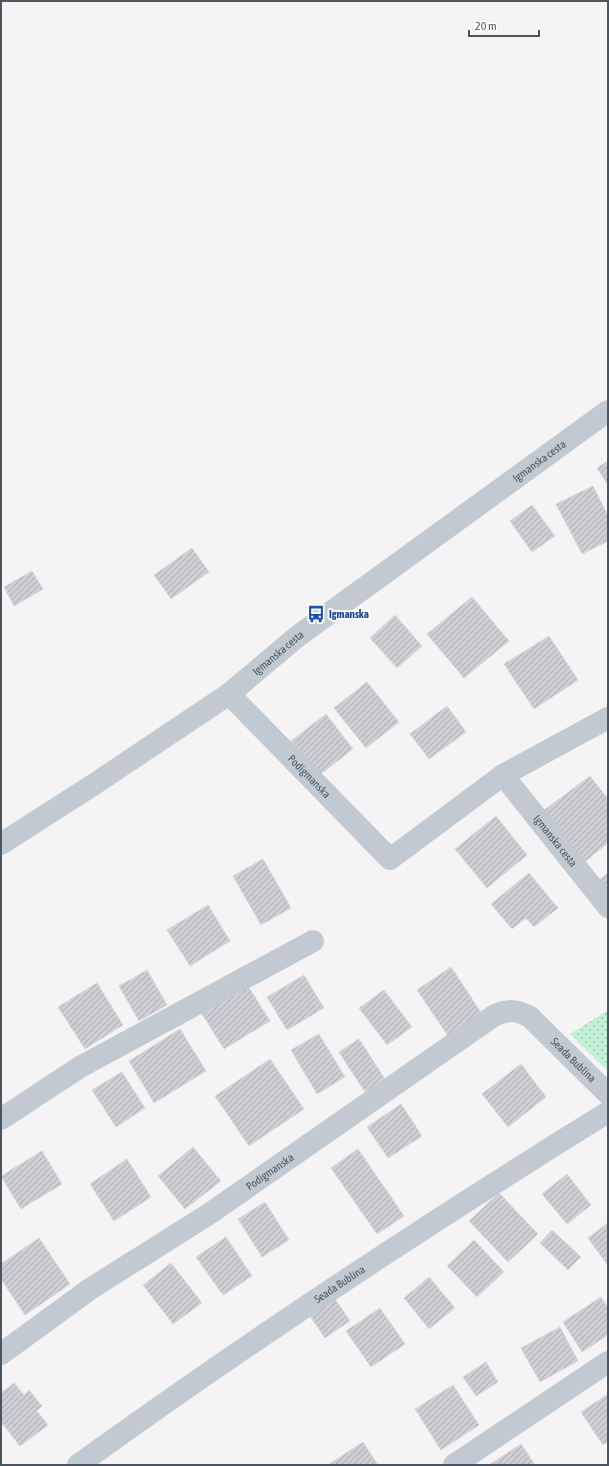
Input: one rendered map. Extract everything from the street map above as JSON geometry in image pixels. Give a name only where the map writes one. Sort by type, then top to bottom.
[{"type":"street","name":"Igmanska cesta","points":[[1,844],[96,783],[229,694],[298,636],[608,411]]},
{"type":"street","name":"Podigmanska","points":[[229,694],[390,859],[503,775]]},
{"type":"street","points":[[503,775],[608,718]]},
{"type":"street","name":"Igmanska cesta","points":[[503,775],[608,906]]},
{"type":"street","points":[[1,1118],[80,1067],[313,941]]},
{"type":"street","name":"Podigmanska","points":[[1,1354],[90,1289],[209,1214],[496,1015],[506,1011],[517,1010],[540,1024]]},
{"type":"street","name":"Seada Bublina","points":[[540,1024],[608,1094]]},
{"type":"street","name":"Seada Bublina","points":[[78,1465],[186,1388],[471,1197],[608,1112]]},
{"type":"street","points":[[454,1465],[608,1362]]},
{"type":"green space","points":[[608,1010],[608,1071],[570,1034]]},
{"type":"building","points":[[608,461],[608,485],[597,468]]},
{"type":"building","points":[[593,486],[608,516],[608,541],[582,554],[556,504]]},
{"type":"building","points":[[532,505],[555,536],[532,552],[510,521]]},
{"type":"building","points":[[192,548],[209,572],[171,599],[154,575]]},
{"type":"building","points":[[32,571],[43,589],[14,606],[4,587]]},
{"type":"building","points":[[472,597],[509,641],[464,678],[427,634]]},
{"type":"building","points":[[395,615],[422,646],[397,668],[370,638]]},
{"type":"building","points":[[549,636],[578,680],[534,709],[504,664]]},
{"type":"building","points":[[367,682],[399,722],[366,748],[334,708]]},
{"type":"building","points":[[447,706],[466,732],[429,759],[410,734]]},
{"type":"building","points":[[326,714],[353,749],[318,776],[291,741]]},
{"type":"building","points":[[590,776],[608,799],[608,843],[583,863],[543,811]]},
{"type":"building","points":[[496,816],[527,855],[487,888],[455,849]]},
{"type":"building","points":[[263,859],[291,908],[261,925],[233,876]]},
{"type":"building","points":[[529,873],[558,908],[534,927],[526,918],[512,929],[491,904]]},
{"type":"building","points":[[608,873],[608,891],[599,880]]},
{"type":"building","points":[[208,905],[230,941],[190,966],[167,930]]},
{"type":"building","points":[[451,967],[482,1014],[448,1036],[417,990]]},
{"type":"building","points":[[147,970],[167,1005],[139,1021],[119,986]]},
{"type":"building","points":[[304,975],[324,1008],[287,1030],[267,997]]},
{"type":"building","points":[[97,983],[123,1025],[85,1049],[58,1007]]},
{"type":"building","points":[[248,986],[270,1021],[224,1049],[202,1014]]},
{"type":"building","points":[[384,990],[412,1027],[387,1045],[359,1008]]},
{"type":"building","points":[[180,1029],[206,1071],[154,1103],[129,1061]]},
{"type":"building","points":[[319,1034],[345,1077],[317,1094],[291,1050]]},
{"type":"building","points":[[359,1039],[385,1079],[365,1092],[339,1052]]},
{"type":"building","points":[[270,1059],[304,1109],[249,1146],[215,1096]]},
{"type":"building","points":[[521,1064],[546,1097],[508,1127],[482,1094]]},
{"type":"building","points":[[122,1072],[145,1108],[116,1127],[92,1090]]},
{"type":"building","points":[[401,1104],[422,1136],[388,1158],[367,1127]]},
{"type":"building","points":[[193,1147],[221,1181],[185,1209],[158,1176]]},
{"type":"building","points":[[358,1149],[404,1216],[377,1234],[331,1168]]},
{"type":"building","points":[[42,1151],[62,1184],[21,1209],[1,1176]]},
{"type":"building","points":[[127,1159],[151,1197],[114,1221],[90,1184]]},
{"type":"building","points":[[567,1174],[591,1205],[567,1224],[542,1194]]},
{"type":"building","points":[[499,1193],[538,1234],[508,1262],[469,1221]]},
{"type":"building","points":[[265,1202],[289,1240],[262,1257],[238,1219]]},
{"type":"building","points":[[608,1223],[608,1264],[607,1264],[588,1238]]},
{"type":"building","points":[[552,1230],[581,1257],[568,1270],[540,1243]]},
{"type":"building","points":[[226,1237],[252,1276],[223,1295],[196,1257]]},
{"type":"building","points":[[39,1238],[70,1284],[25,1315],[1,1279],[1,1264]]},
{"type":"building","points":[[474,1240],[504,1272],[477,1297],[447,1266]]},
{"type":"building","points":[[171,1263],[202,1303],[173,1324],[143,1285]]},
{"type":"building","points":[[429,1277],[455,1308],[429,1329],[404,1298]]},
{"type":"building","points":[[601,1297],[608,1308],[608,1335],[582,1352],[563,1322]]},
{"type":"building","points":[[335,1299],[350,1321],[325,1338],[310,1316]]},
{"type":"building","points":[[380,1308],[405,1344],[371,1367],[346,1331]]},
{"type":"building","points":[[560,1327],[578,1361],[540,1382],[521,1348]]},
{"type":"building","points":[[486,1362],[498,1382],[476,1396],[463,1377]]},
{"type":"building","points":[[14,1383],[24,1395],[29,1390],[42,1406],[37,1411],[48,1425],[20,1446],[1,1422],[1,1393]]},
{"type":"building","points":[[453,1385],[479,1425],[441,1450],[415,1409]]},
{"type":"building","points":[[608,1394],[608,1442],[603,1445],[581,1412]]},
{"type":"building","points":[[363,1442],[378,1465],[328,1465]]},
{"type":"building","points":[[521,1444],[535,1465],[489,1465]]},
{"type":"place","name":"Igmanska","points":[[316,614]]}]
